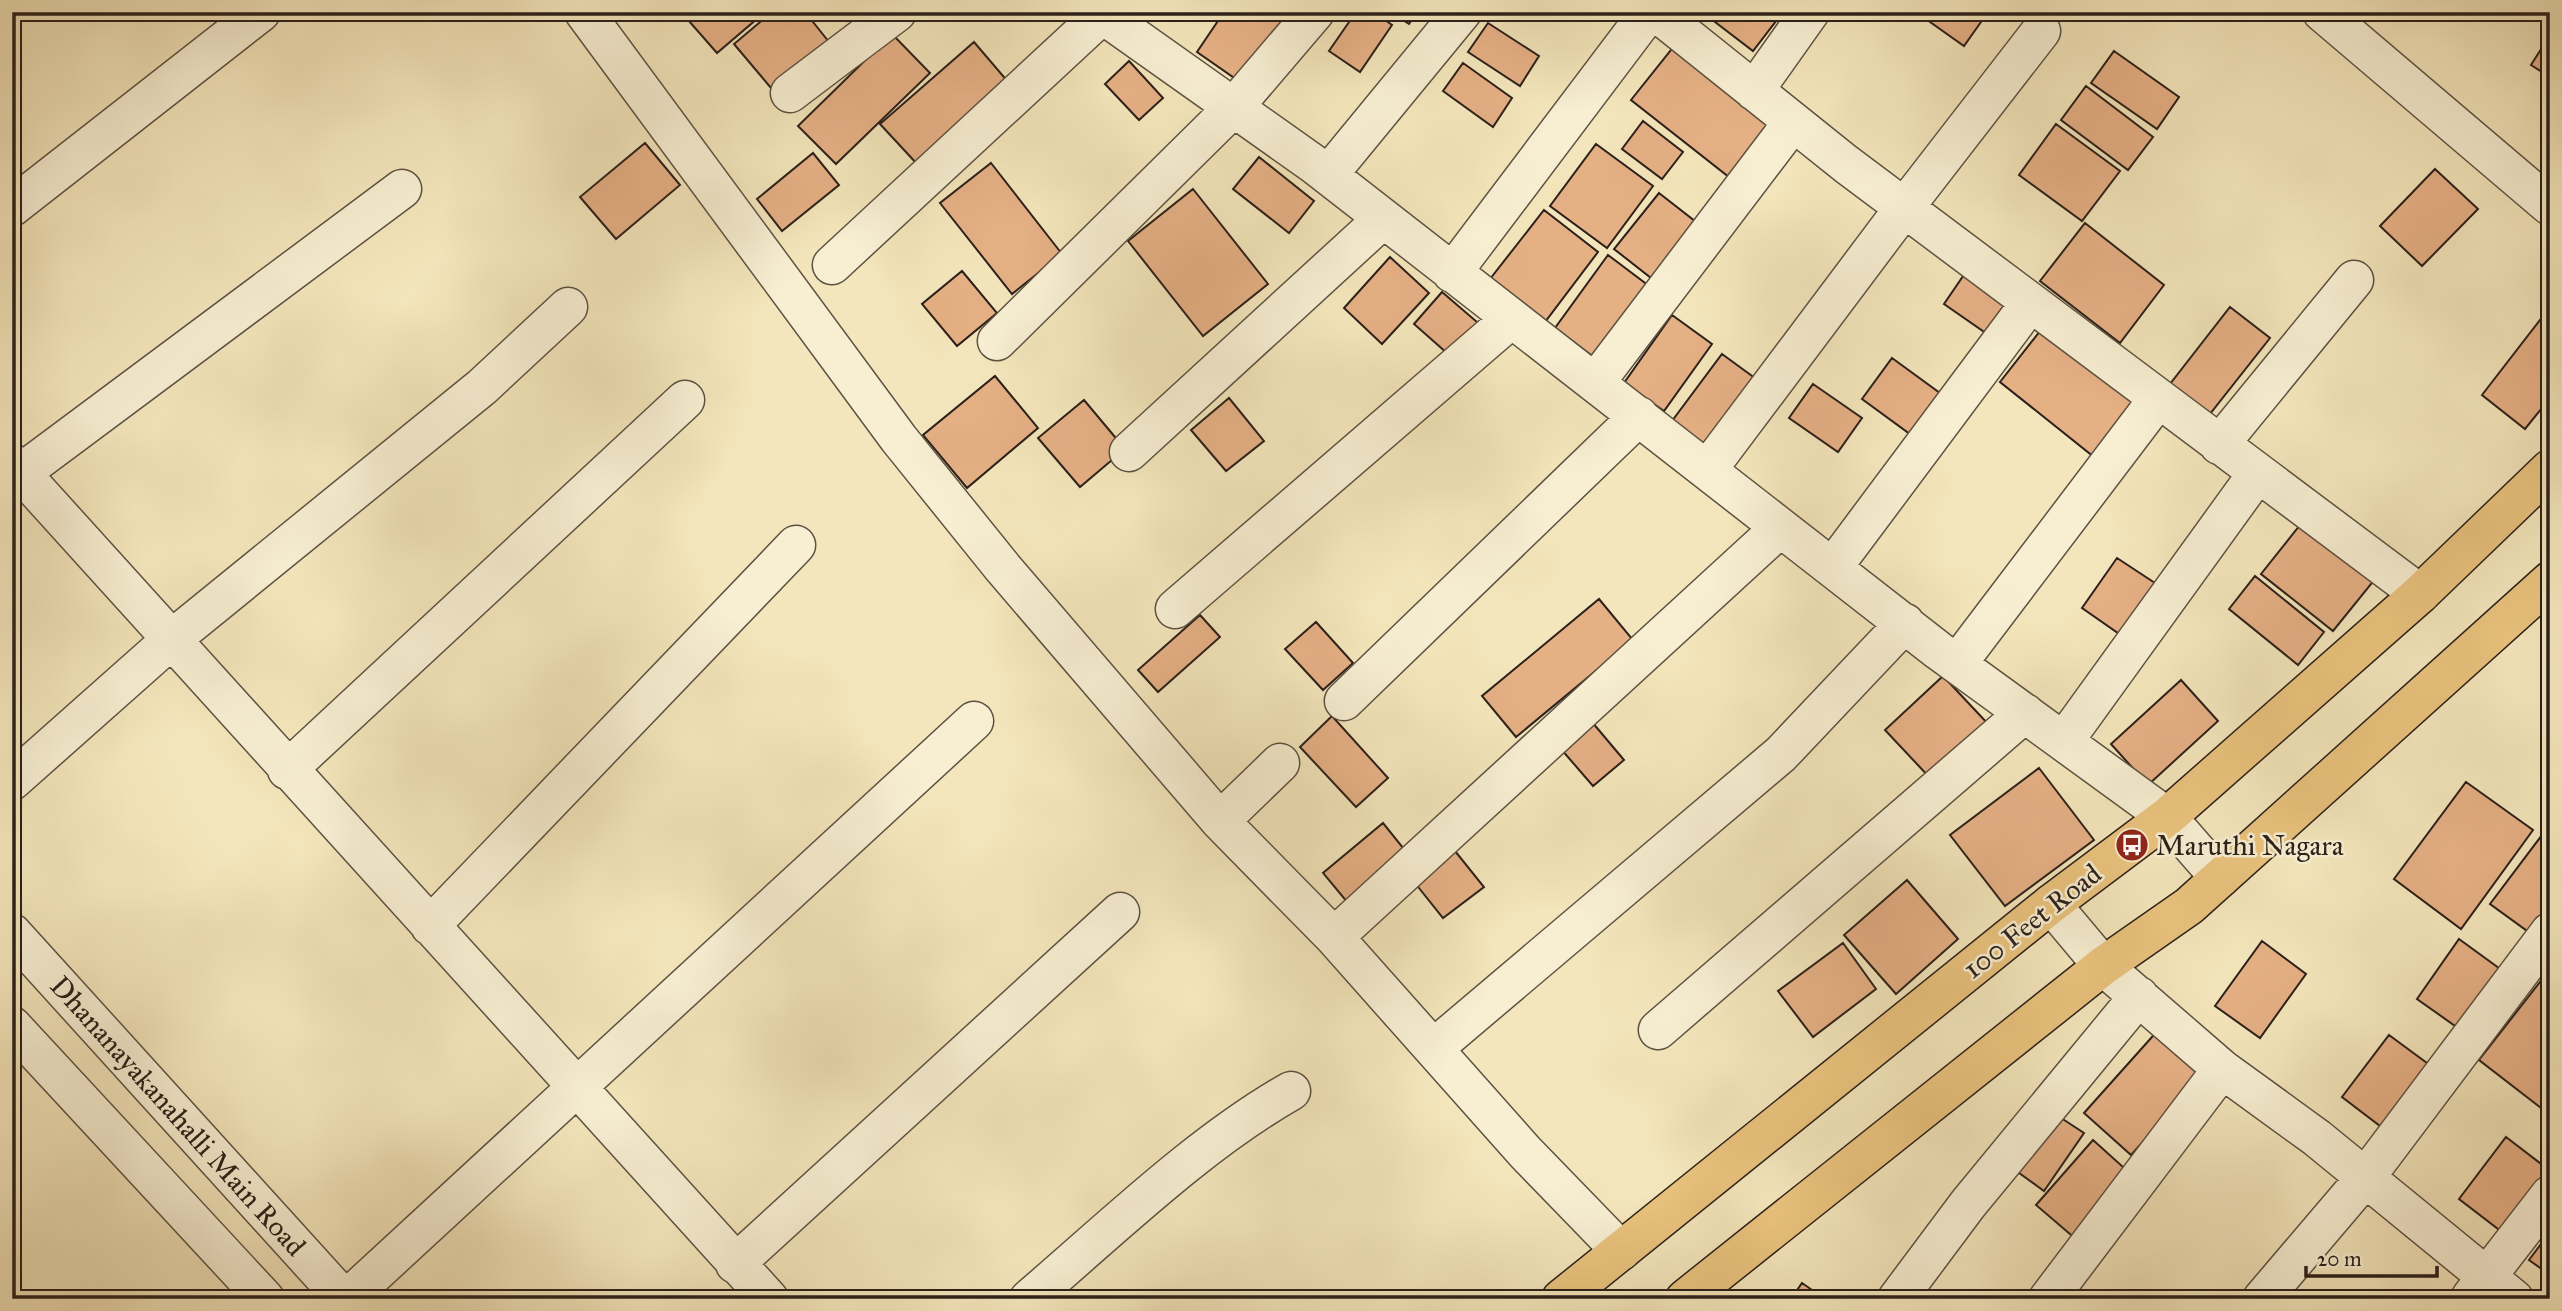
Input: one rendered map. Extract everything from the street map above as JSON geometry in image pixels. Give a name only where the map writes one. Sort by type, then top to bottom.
[{"type":"main road","name":"100 Feet Road","points":[[1561,1299],[2051,904],[2167,817],[2420,594],[2550,469]]},
{"type":"main road","points":[[1685,1299],[2102,966],[2189,905],[2550,581]]},
{"type":"street","points":[[12,207],[261,12]]},
{"type":"street","points":[[584,12],[899,439],[1003,568],[1220,821],[1334,937],[1525,1152],[1621,1251]]},
{"type":"street","points":[[790,93],[897,12]]},
{"type":"street","points":[[997,341],[1233,108],[1315,12]]},
{"type":"street","points":[[1328,175],[1462,12]]},
{"type":"street","points":[[1452,272],[1649,12]]},
{"type":"street","points":[[1656,12],[1904,208],[2420,594]]},
{"type":"street","points":[[1754,91],[1810,12]]},
{"type":"street","points":[[2322,12],[2550,206]]},
{"type":"street","points":[[832,265],[1102,13],[1328,175],[1957,664],[2167,817],[2220,878]]},
{"type":"street","points":[[1708,470],[1904,208],[2041,32]]},
{"type":"street","points":[[1595,383],[1793,122]]},
{"type":"street","points":[[402,189],[17,468],[286,770],[769,1299]]},
{"type":"street","points":[[1129,452],[1383,219]]},
{"type":"street","points":[[2219,445],[2354,280]]},
{"type":"street","points":[[1833,567],[2031,303]]},
{"type":"street","points":[[12,781],[172,639],[482,387],[568,307]]},
{"type":"street","points":[[1175,608],[1511,319]]},
{"type":"street","points":[[1957,664],[2158,399]]},
{"type":"street","points":[[286,770],[685,400]]},
{"type":"street","points":[[1344,701],[1639,416]]},
{"type":"street","points":[[2064,741],[2257,474]]},
{"type":"street","points":[[1334,937],[1780,528]]},
{"type":"street","points":[[430,926],[796,545]]},
{"type":"street","points":[[1434,1048],[1781,754],[1905,623]]},
{"type":"street","points":[[1658,1030],[2025,713]]},
{"type":"street","points":[[345,1299],[974,721]]},
{"type":"street","points":[[1220,821],[1280,763]]},
{"type":"street","points":[[2051,904],[2102,966],[2222,1069],[2365,1178],[2490,1292],[2550,1195]]},
{"type":"street","points":[[735,1264],[1120,912]]},
{"type":"street","points":[[2262,1299],[2365,1178],[2550,932]]},
{"type":"street","name":"Dhananayakanahalli Main Road","points":[[12,933],[345,1299]]},
{"type":"street","points":[[1897,1299],[1968,1204],[2139,996]]},
{"type":"street","name":"Dhananayakanahalli Main Road","points":[[12,1026],[265,1299]]},
{"type":"street","points":[[2048,1299],[2222,1069]]},
{"type":"street","points":[[1029,1299],[1209,1147],[1257,1110],[1291,1091]]},
{"type":"building","points":[[681,12],[765,12],[717,53]]},
{"type":"building","points":[[772,12],[805,12],[829,42],[771,88],[734,44]]},
{"type":"building","points":[[1224,12],[1286,12],[1291,15],[1243,84],[1197,52]]},
{"type":"building","points":[[1356,12],[1374,12],[1392,25],[1360,72],[1329,51]]},
{"type":"building","points":[[1390,12],[1417,12],[1409,24]]},
{"type":"building","points":[[1702,12],[1783,12],[1753,51]]},
{"type":"building","points":[[1916,12],[1988,12],[1964,46]]},
{"type":"building","points":[[1488,23],[1539,56],[1520,86],[1468,52]]},
{"type":"building","points":[[892,34],[930,73],[836,164],[798,126]]},
{"type":"building","points":[[2550,35],[2550,77],[2531,65]]},
{"type":"building","points":[[1679,40],[1782,120],[1734,181],[1631,100]]},
{"type":"building","points":[[974,42],[1009,83],[918,165],[880,124]]},
{"type":"building","points":[[2114,51],[2179,97],[2157,129],[2091,83]]},
{"type":"building","points":[[1129,61],[1163,98],[1139,120],[1105,84]]},
{"type":"building","points":[[1463,63],[1512,98],[1493,127],[1443,91]]},
{"type":"building","points":[[2086,86],[2153,137],[2128,170],[2061,120]]},
{"type":"building","points":[[1643,121],[1683,152],[1662,179],[1622,149]]},
{"type":"building","points":[[2056,124],[2120,171],[2082,221],[2019,175]]},
{"type":"building","points":[[645,143],[680,185],[616,239],[580,197]]},
{"type":"building","points":[[1596,144],[1653,186],[1607,248],[1550,206]]},
{"type":"building","points":[[813,153],[839,185],[782,231],[757,199]]},
{"type":"building","points":[[1259,157],[1314,201],[1289,233],[1233,189]]},
{"type":"building","points":[[991,163],[1062,254],[1012,294],[940,203]]},
{"type":"building","points":[[2435,169],[2478,209],[2422,266],[2380,226]]},
{"type":"building","points":[[1193,189],[1268,284],[1203,336],[1128,241]]},
{"type":"building","points":[[1659,193],[1705,229],[1660,285],[1614,249]]},
{"type":"building","points":[[1544,210],[1598,252],[1545,322],[1490,279]]},
{"type":"building","points":[[2085,223],[2164,285],[2120,343],[2040,281]]},
{"type":"building","points":[[1608,255],[1653,289],[1599,361],[1555,328]]},
{"type":"building","points":[[1390,257],[1429,293],[1382,344],[1344,308]]},
{"type":"building","points":[[1970,266],[2020,300],[1993,338],[1944,304]]},
{"type":"building","points":[[962,271],[997,313],[957,346],[922,304]]},
{"type":"building","points":[[1442,292],[1484,328],[1456,361],[1414,324]]},
{"type":"building","points":[[2230,307],[2270,338],[2202,424],[2163,393]]},
{"type":"building","points":[[2550,307],[2550,398],[2525,429],[2482,395]]},
{"type":"building","points":[[1672,315],[1712,344],[1664,411],[1624,383]]},
{"type":"building","points":[[2044,326],[2138,401],[2094,457],[2000,382]]},
{"type":"building","points":[[1722,354],[1763,384],[1710,456],[1669,425]]},
{"type":"building","points":[[1892,358],[1944,396],[1914,437],[1862,399]]},
{"type":"building","points":[[995,376],[1038,428],[967,488],[923,435]]},
{"type":"building","points":[[1813,384],[1862,418],[1838,452],[1789,418]]},
{"type":"building","points":[[1229,398],[1264,441],[1226,471],[1191,430]]},
{"type":"building","points":[[1084,400],[1125,449],[1080,487],[1038,438]]},
{"type":"building","points":[[2308,515],[2380,573],[2333,631],[2261,574]]},
{"type":"building","points":[[2117,558],[2164,589],[2128,640],[2082,608]]},
{"type":"building","points":[[2255,576],[2324,632],[2298,665],[2229,609]]},
{"type":"building","points":[[1599,599],[1633,640],[1516,737],[1482,696]]},
{"type":"building","points":[[1200,615],[1220,637],[1158,692],[1138,670]]},
{"type":"building","points":[[1316,622],[1353,663],[1323,690],[1285,649]]},
{"type":"building","points":[[1943,676],[1990,726],[1931,779],[1885,730]]},
{"type":"building","points":[[2181,680],[2218,721],[2148,785],[2111,744]]},
{"type":"building","points":[[1332,716],[1388,778],[1356,807],[1300,747]]},
{"type":"building","points":[[1592,722],[1624,760],[1593,786],[1561,749]]},
{"type":"building","points":[[2039,768],[2094,840],[2005,906],[1950,835]]},
{"type":"building","points":[[2466,782],[2533,830],[2461,929],[2394,879]]},
{"type":"building","points":[[1383,823],[1408,854],[1348,903],[1323,873]]},
{"type":"building","points":[[2542,835],[2550,841],[2550,906],[2530,933],[2490,904]]},
{"type":"building","points":[[1451,846],[1484,887],[1443,918],[1411,878]]},
{"type":"building","points":[[1907,880],[1958,939],[1896,994],[1844,935]]},
{"type":"building","points":[[2459,939],[2507,974],[2465,1033],[2417,999]]},
{"type":"building","points":[[2262,941],[2306,974],[2260,1038],[2215,1006]]},
{"type":"building","points":[[1843,943],[1876,989],[1813,1037],[1778,991]]},
{"type":"building","points":[[2550,969],[2550,1115],[2479,1060]]},
{"type":"building","points":[[2160,1028],[2207,1071],[2131,1155],[2084,1113]]},
{"type":"building","points":[[2389,1035],[2431,1066],[2384,1129],[2342,1097]]},
{"type":"building","points":[[2055,1114],[2084,1133],[2044,1191],[2015,1170]]},
{"type":"building","points":[[2506,1137],[2549,1170],[2502,1232],[2459,1199]]},
{"type":"building","points":[[2093,1140],[2133,1176],[2077,1240],[2036,1205]]},
{"type":"building","points":[[2550,1232],[2550,1275],[2529,1260]]},
{"type":"building","points":[[1802,1283],[1825,1299],[1791,1299]]},
{"type":"place","name":"Maruthi Nagara","points":[[2132,845]]}]
